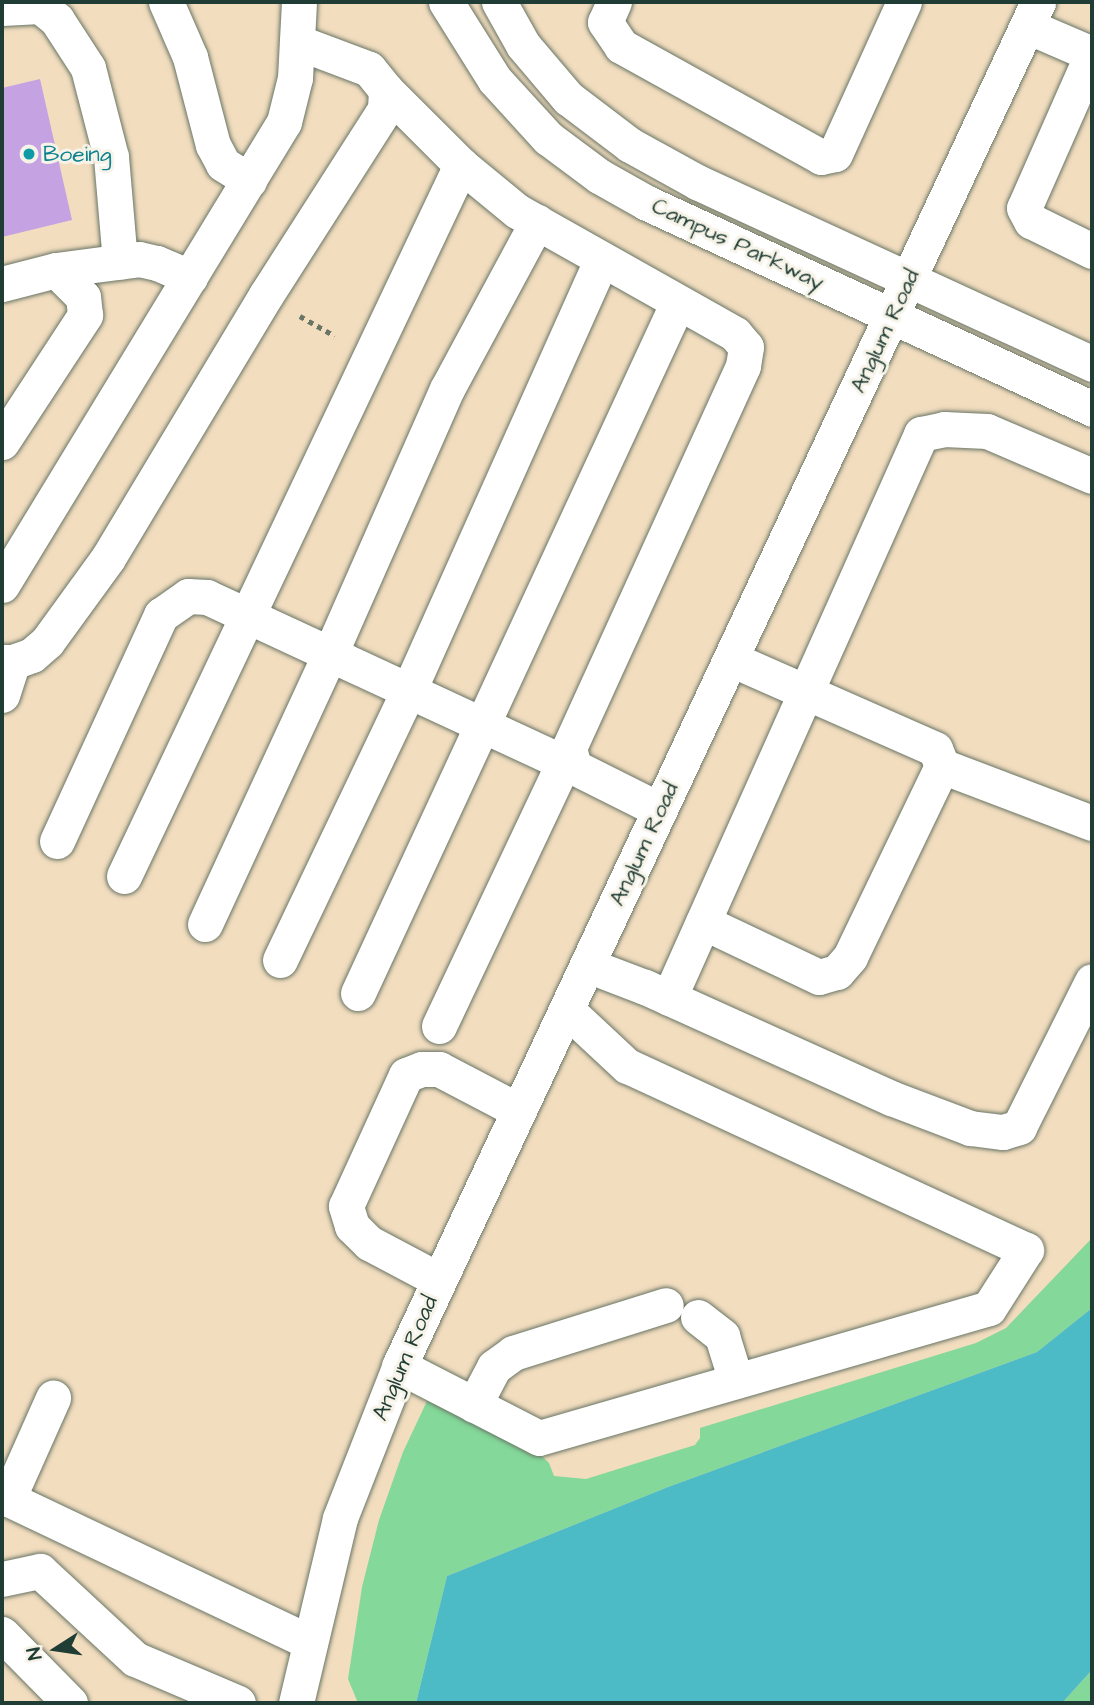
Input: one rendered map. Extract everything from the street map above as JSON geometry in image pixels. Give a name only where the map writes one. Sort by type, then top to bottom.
[{"type":"street","points":[[166,2],[190,57],[213,145],[222,164],[249,180]]},
{"type":"street","points":[[2,585],[249,180],[288,111],[295,78],[299,2]]},
{"type":"street","name":"Campus Parkway","points":[[446,2],[495,80],[548,138],[599,176],[647,203],[1092,409]]},
{"type":"street","name":"Campus Parkway","points":[[499,2],[523,44],[568,98],[630,145],[697,182],[1092,364]]},
{"type":"street","points":[[614,2],[605,22],[621,46],[821,157],[835,154],[904,2]]},
{"type":"street","points":[[2,8],[39,4],[57,20],[88,68],[111,156],[120,262]]},
{"type":"street","points":[[1033,14],[1092,54],[1024,208],[1031,221],[1092,251]]},
{"type":"street","name":"Anglum Road","points":[[296,1703],[340,1518],[399,1366],[1033,14]]},
{"type":"street","points":[[297,42],[369,69],[386,90],[461,165],[517,211],[735,334],[747,347],[743,366],[569,748],[569,764],[439,1026]]},
{"type":"street","points":[[2,695],[7,662],[32,655],[47,642],[108,558],[266,295],[385,109],[386,90]]},
{"type":"street","points":[[124,876],[461,165]]},
{"type":"street","points":[[205,924],[330,654],[447,389],[537,222]]},
{"type":"street","points":[[2,284],[57,270],[139,259],[158,263],[190,276]]},
{"type":"street","points":[[280,960],[409,690],[602,259]]},
{"type":"street","points":[[2,442],[85,315],[83,297],[57,270]]},
{"type":"street","points":[[358,993],[678,302]]},
{"type":"street","points":[[669,998],[922,434],[944,429],[987,431],[1092,476]]},
{"type":"street","points":[[57,841],[161,615],[188,596],[207,597],[247,615],[569,764],[660,810]]},
{"type":"street","points":[[731,659],[934,749],[942,766],[1092,823]]},
{"type":"street","points":[[703,922],[819,977],[837,972],[850,957],[942,766]]},
{"type":"street","points":[[587,965],[669,998],[891,1098],[970,1128],[1003,1132],[1019,1127],[1092,981]]},
{"type":"street","points":[[399,1366],[539,1438],[989,1308],[1026,1250],[627,1066],[567,1010]]},
{"type":"street","points":[[439,1280],[369,1243],[352,1226],[346,1206],[405,1074],[422,1069],[439,1069],[519,1111]]},
{"type":"street","points":[[474,1405],[494,1367],[513,1353],[682,1311],[722,1336],[736,1381]]},
{"type":"street","points":[[53,1398],[5,1498],[310,1642]]},
{"type":"street","points":[[2,1579],[40,1571],[135,1658],[238,1703]]},
{"type":"street","points":[[2,1634],[70,1703]]},
{"type":"path","points":[[300,316],[335,336]]},
{"type":"green space","points":[[1092,1238],[1092,1308],[1037,1352],[668,1487],[447,1576],[416,1703],[358,1703],[348,1679],[362,1587],[379,1520],[403,1452],[427,1401],[540,1454],[549,1463],[554,1476],[586,1479],[695,1445],[700,1438],[700,1428],[976,1343],[1006,1328]]},
{"type":"green space","points":[[1092,1670],[1092,1703],[1062,1703]]},
{"type":"water","points":[[1092,1308],[1092,1670],[1062,1703],[416,1703],[447,1576],[668,1487],[1037,1352]]},
{"type":"building","name":"Boeing","points":[[40,79],[72,220],[2,237],[2,88]]},
{"type":"place","name":"Boeing","points":[[29,154]]}]
